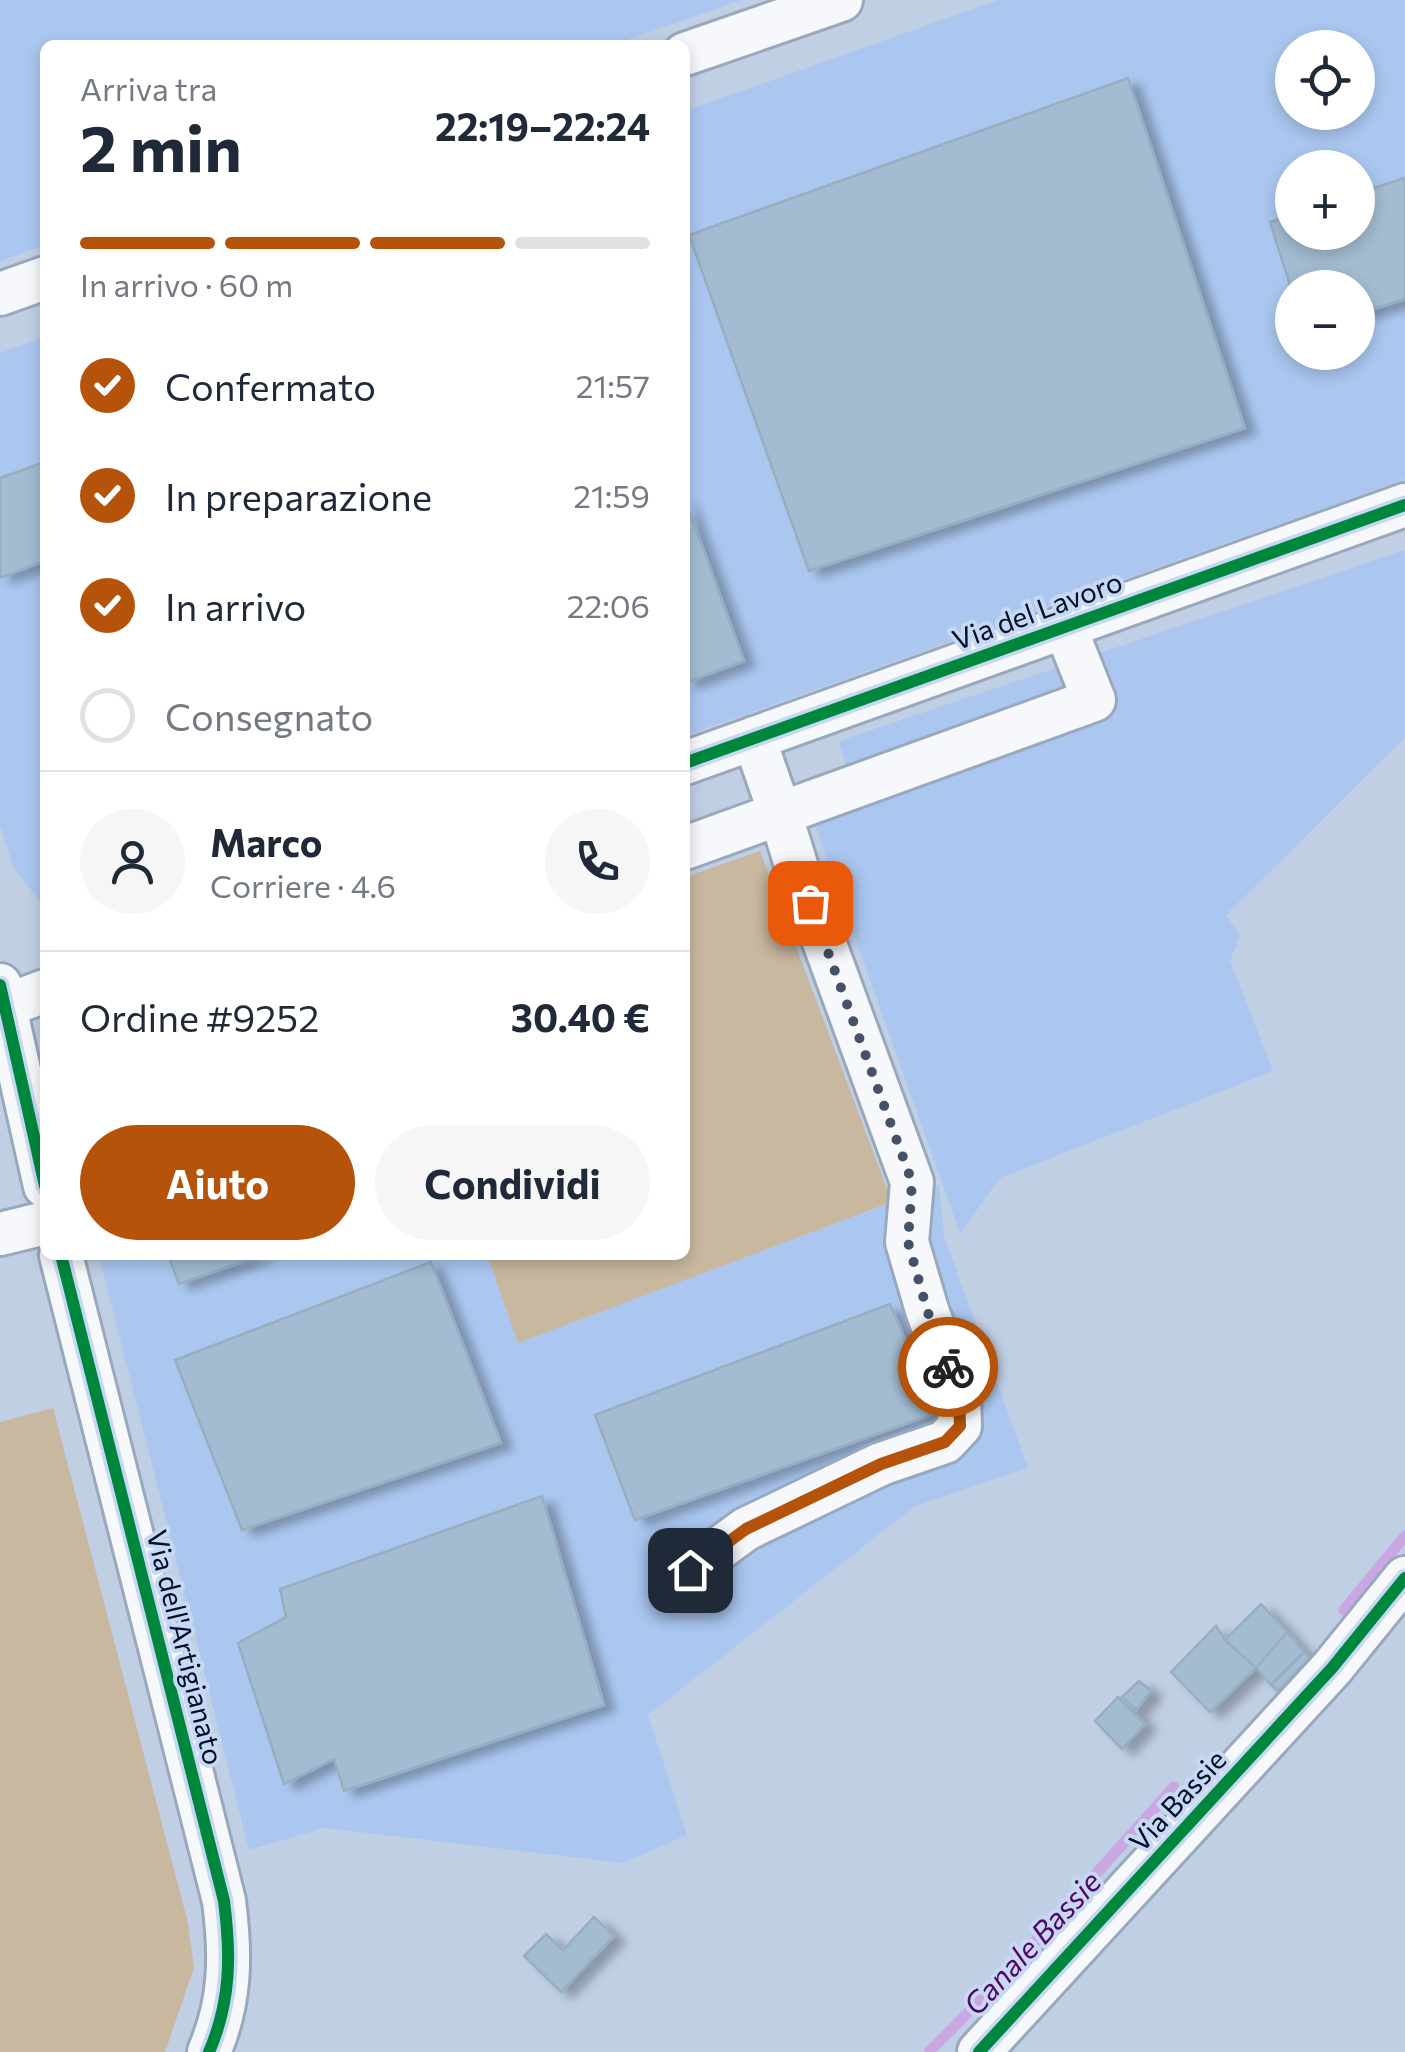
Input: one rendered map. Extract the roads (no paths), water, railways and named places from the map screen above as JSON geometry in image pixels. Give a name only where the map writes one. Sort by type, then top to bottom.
[{"type":"street","points":[[690,52],[841,0]]},
{"type":"street","points":[[0,294],[40,280]]},
{"type":"street","name":"Via del Lavoro","points":[[690,761],[1405,505]]},
{"type":"street","points":[[690,846],[1094,700],[1065,626]]},
{"type":"street","points":[[690,1570],[746,1529],[881,1464],[945,1442],[960,1426],[959,1398],[927,1310],[908,1242],[912,1182],[797,868],[754,738]]},
{"type":"street","points":[[40,991],[2,995],[40,1164]]},
{"type":"street","points":[[0,1234],[40,1224]]},
{"type":"street","name":"Via dell'Artigianato","points":[[62,1260],[224,1901],[230,1945],[226,1995],[209,2052]]},
{"type":"street","name":"Via Bassie","points":[[980,2052],[1332,1668],[1405,1578]]},
{"type":"waterway","name":"Canale Bassie","points":[[1344,1610],[1405,1536]]},
{"type":"waterway","name":"Canale Bassie","points":[[929,2052],[1004,1976],[1174,1787]]}]
